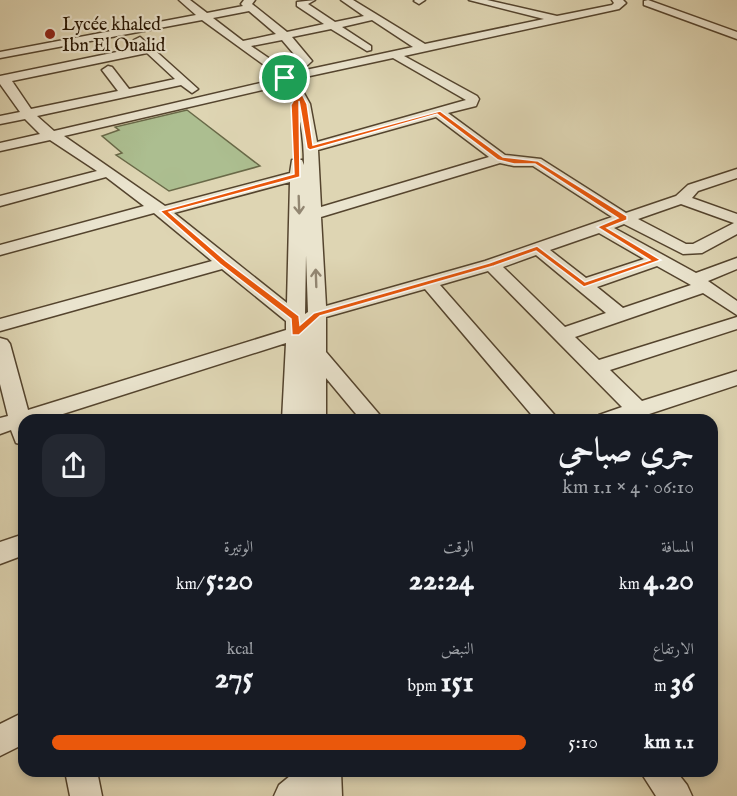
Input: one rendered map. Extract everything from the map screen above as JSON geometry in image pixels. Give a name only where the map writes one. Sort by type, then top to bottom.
[{"type":"street","points":[[184,0],[227,35],[292,81],[304,104],[310,148],[314,214],[317,315],[315,414]]},
{"type":"street","points":[[310,0],[301,4],[367,48]]},
{"type":"street","points":[[346,0],[423,48]]},
{"type":"street","points":[[510,9],[519,0]]},
{"type":"street","points":[[479,1],[510,9],[550,11],[560,19]]},
{"type":"street","points":[[362,64],[635,3],[737,36]]},
{"type":"street","points":[[0,56],[204,17],[251,4],[285,36],[306,61]]},
{"type":"street","points":[[528,26],[550,11]]},
{"type":"street","points":[[227,35],[319,17]]},
{"type":"street","points":[[241,45],[373,17]]},
{"type":"street","points":[[132,31],[200,96]]},
{"type":"street","points":[[293,414],[298,176],[292,81],[300,63],[408,39]]},
{"type":"street","points":[[0,141],[48,133],[292,81],[423,48],[449,44]]},
{"type":"street","points":[[6,83],[149,49]]},
{"type":"street","points":[[310,148],[474,100],[398,57]]},
{"type":"street","points":[[6,83],[108,70],[161,60]]},
{"type":"street","points":[[108,70],[126,93]]},
{"type":"street","points":[[0,120],[183,81]]},
{"type":"street","points":[[0,147],[200,96],[292,81]]},
{"type":"street","points":[[6,83],[28,114],[48,133],[161,209],[296,326]]},
{"type":"street","points":[[438,112],[500,158],[514,162],[536,162],[624,218],[687,250],[696,249],[737,227]]},
{"type":"street","points":[[314,214],[500,158]]},
{"type":"street","points":[[0,201],[108,172]]},
{"type":"street","points":[[60,414],[296,326],[317,315],[491,265],[681,199],[693,188],[737,173]]},
{"type":"street","points":[[0,250],[298,176]]},
{"type":"street","points":[[681,199],[737,219]]},
{"type":"street","points":[[601,227],[700,284],[737,309]]},
{"type":"street","points":[[537,248],[620,315]]},
{"type":"street","points":[[584,285],[657,260]]},
{"type":"street","points":[[0,325],[223,262]]},
{"type":"street","points":[[560,335],[700,284],[737,262]]},
{"type":"street","points":[[491,265],[637,409]]},
{"type":"street","points":[[428,282],[543,414]]},
{"type":"street","points":[[594,368],[737,323]]},
{"type":"street","points":[[0,344],[18,414]]},
{"type":"street","points":[[316,353],[369,414]]},
{"type":"street","points":[[623,414],[737,378]]},
{"type":"street","points":[[0,426],[18,428]]},
{"type":"street","points":[[0,553],[18,546]]},
{"type":"street","points":[[0,741],[18,731]]},
{"type":"street","points":[[82,777],[86,796]]},
{"type":"street","points":[[291,789],[312,777]]},
{"type":"street","points":[[324,777],[326,796]]},
{"type":"street","points":[[661,777],[676,796]]},
{"type":"green space","points":[[187,110],[260,166],[169,191],[116,155],[122,153],[102,136],[119,130],[115,127]]},
{"type":"place","name":"Lycée khaled Ibn El Oualid","points":[[50,34]]},
{"type":"route","points":[[285,78],[292,76],[298,78],[293,82],[298,98],[304,104],[310,148],[438,112],[500,158],[514,162],[536,162],[624,218],[601,227],[657,260],[584,285],[537,248],[491,265],[317,315],[296,333],[296,318],[223,262],[164,211],[298,176],[294,105],[298,98],[293,82],[285,78]]}]
